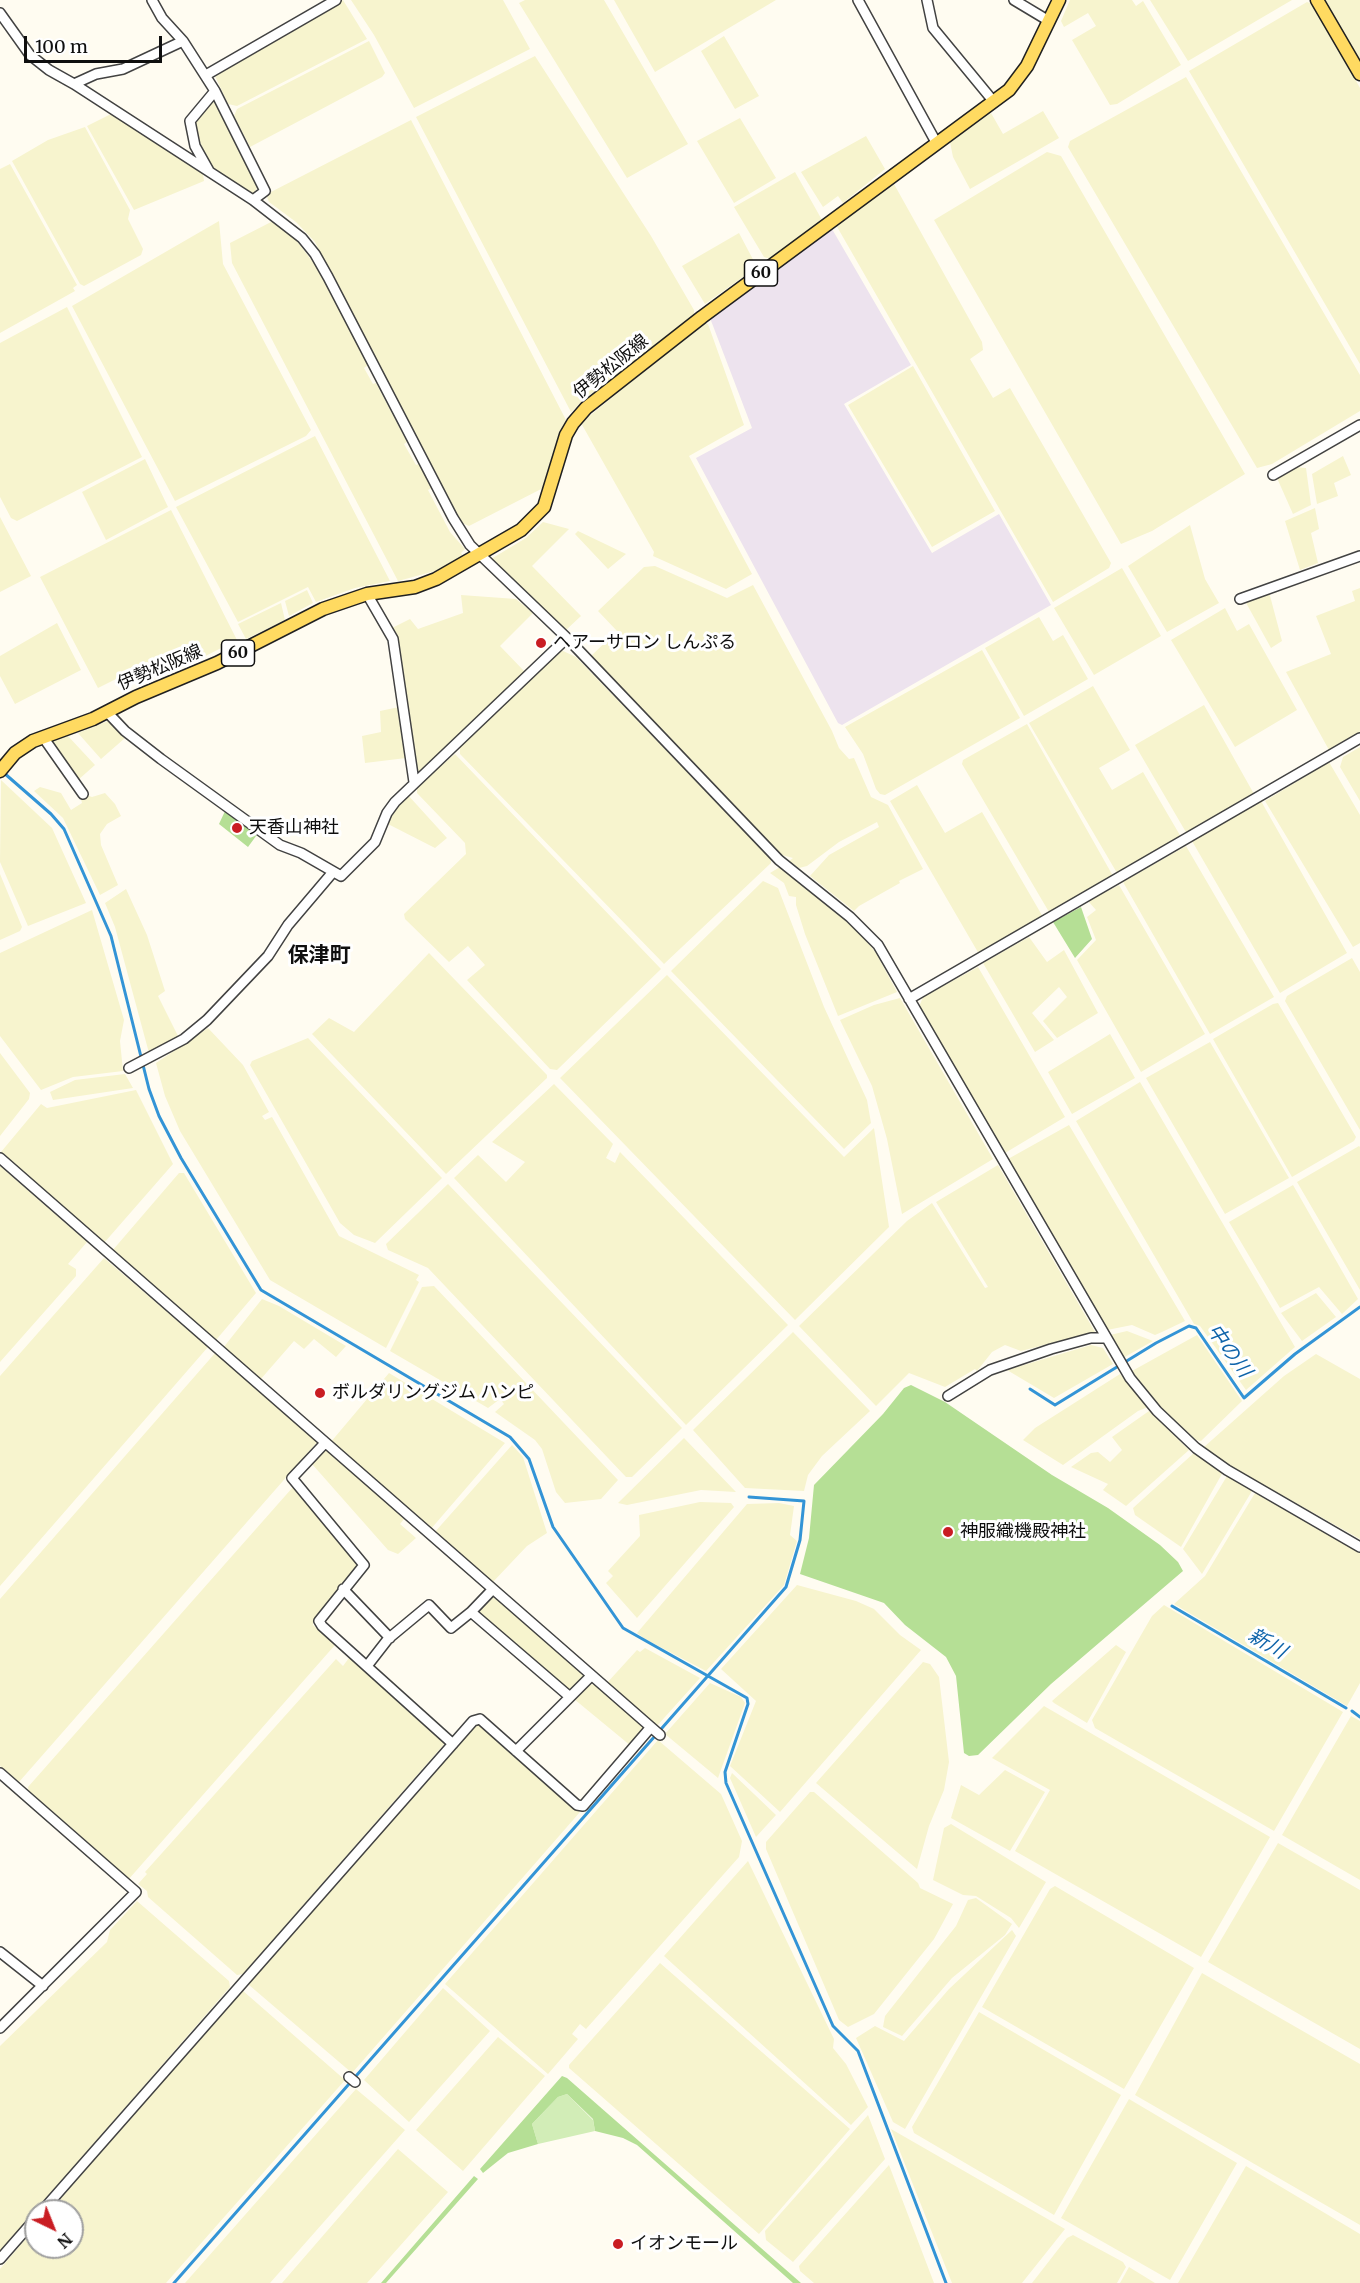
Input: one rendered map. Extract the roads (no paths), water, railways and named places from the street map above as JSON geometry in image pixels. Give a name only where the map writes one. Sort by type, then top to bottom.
[{"type":"main road","name":"伊勢松阪線","points":[[2,769],[23,747],[43,737],[217,663],[323,609],[366,594],[415,587],[452,572],[521,530],[544,507],[566,435],[586,408],[710,310],[994,102],[1020,77],[1059,0]]},
{"type":"main road","points":[[1317,0],[1360,74]]},
{"type":"street","points":[[152,0],[162,18],[183,41],[215,91],[265,191],[253,200]]},
{"type":"street","points":[[206,75],[336,0]]},
{"type":"street","points":[[858,0],[937,144]]},
{"type":"street","points":[[927,0],[933,28],[994,102]]},
{"type":"street","points":[[1014,0],[1049,21]]},
{"type":"street","points":[[0,13],[30,55],[49,70],[253,200],[293,230],[315,254],[453,518],[479,555],[567,638],[779,860],[866,931],[878,945],[1105,1338],[1121,1364],[1157,1410],[1196,1448],[1227,1470],[1360,1547]]},
{"type":"street","points":[[74,84],[96,74],[123,69],[183,41]]},
{"type":"street","points":[[210,173],[195,146],[190,121],[215,91]]},
{"type":"street","points":[[1273,475],[1360,425]]},
{"type":"street","points":[[1240,598],[1360,556]]},
{"type":"street","points":[[366,594],[393,639],[414,782]]},
{"type":"street","points":[[106,712],[125,731],[160,759],[280,845],[301,853],[341,876],[375,842],[387,813],[414,782],[567,638]]},
{"type":"street","points":[[43,737],[83,794]]},
{"type":"street","points":[[909,999],[1360,738]]},
{"type":"street","points":[[129,1068],[143,1062],[203,1024],[268,956],[288,925],[333,872]]},
{"type":"street","points":[[0,1158],[655,1731],[583,1806],[577,1805],[480,1719],[473,1721],[53,2199]]},
{"type":"street","points":[[948,1396],[990,1371],[1051,1349],[1091,1338],[1105,1338]]},
{"type":"street","points":[[325,1443],[292,1478],[364,1565],[319,1621],[453,1744]]},
{"type":"street","points":[[343,1589],[390,1638]]},
{"type":"street","points":[[367,1666],[390,1638],[429,1605],[451,1628],[471,1612],[493,1589]]},
{"type":"street","points":[[471,1612],[570,1697]]},
{"type":"street","points":[[516,1751],[591,1676]]},
{"type":"street","points":[[0,1773],[136,1892],[0,2028]]},
{"type":"street","points":[[0,1952],[43,1986]]},
{"type":"street","points":[[0,2259],[24,2232]]},
{"type":"waterway","points":[[4,773],[51,814],[64,829],[111,936],[149,1089],[159,1116],[181,1158],[261,1290],[510,1437],[529,1459],[553,1527],[623,1628],[747,1698],[748,1704],[725,1772],[726,1783],[833,2026],[858,2051],[946,2283]]},
{"type":"waterway","name":"中の川","points":[[1030,1389],[1055,1405],[1156,1343],[1189,1326],[1196,1328],[1244,1398],[1295,1354],[1360,1307]]},
{"type":"waterway","points":[[174,2283],[786,1587],[800,1540],[804,1501],[749,1497]]},
{"type":"waterway","name":"新川","points":[[1172,1606],[1346,1708]]},
{"type":"waterway","name":"新川","points":[[1352,1711],[1360,1717]]},
{"type":"place","name":"ヘアーサロン しんぷる","points":[[541,643]]},
{"type":"place","name":"天香山神社","points":[[237,828]]},
{"type":"place","name":"ボルダリングジム ハンピ","points":[[320,1393]]},
{"type":"place","name":"神服織機殿神社","points":[[948,1532]]},
{"type":"place","name":"イオンモール","points":[[618,2244]]},
{"type":"district","name":"保津町","points":[[319,956]]}]
